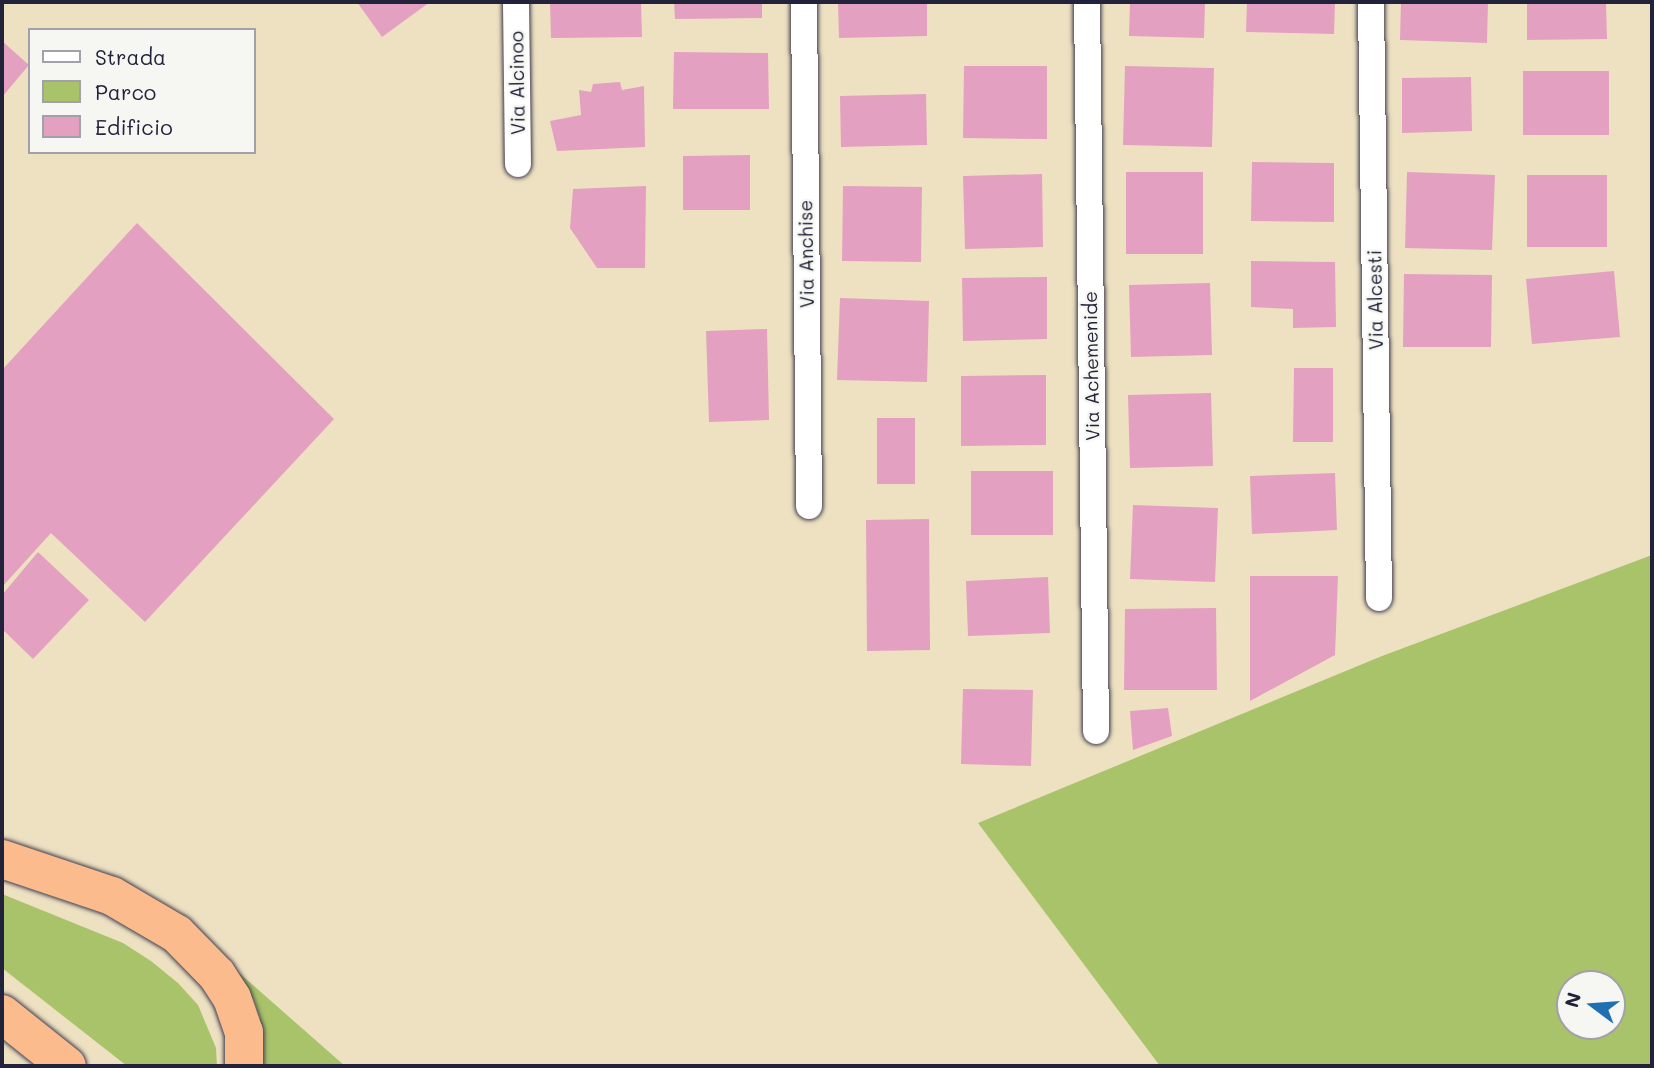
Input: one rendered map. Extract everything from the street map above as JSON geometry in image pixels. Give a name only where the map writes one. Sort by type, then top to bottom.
[{"type":"highway","points":[[2,859],[112,897],[177,934],[217,975],[232,998],[244,1032],[244,1066]]},
{"type":"highway","points":[[2,1014],[67,1066]]},
{"type":"street","name":"Via Alcinoo","points":[[516,2],[518,164]]},
{"type":"street","name":"Via Anchise","points":[[804,2],[809,506]]},
{"type":"street","name":"Via Achemenide","points":[[1087,2],[1096,731]]},
{"type":"street","name":"Via Alcesti","points":[[1371,2],[1379,598]]},
{"type":"green space","points":[[1652,555],[1652,1066],[1160,1066],[978,823],[1382,656]]},
{"type":"green space","points":[[2,894],[123,943],[151,961],[178,983],[198,1005],[216,1048],[217,1066],[127,1066],[2,968]]},
{"type":"green space","points":[[230,965],[345,1066],[261,1066],[260,1018],[254,1000]]},
{"type":"building","points":[[357,2],[430,2],[382,37]]},
{"type":"building","points":[[550,2],[641,2],[642,37],[551,38]]},
{"type":"building","points":[[674,2],[762,2],[762,18],[675,19]]},
{"type":"building","points":[[838,2],[927,2],[927,36],[839,38]]},
{"type":"building","points":[[1130,2],[1205,2],[1204,38],[1129,36]]},
{"type":"building","points":[[1247,2],[1335,2],[1334,34],[1246,32]]},
{"type":"building","points":[[1401,2],[1488,2],[1487,43],[1400,40]]},
{"type":"building","points":[[1527,2],[1606,2],[1607,39],[1527,40]]},
{"type":"building","points":[[2,41],[28,66],[2,97]]},
{"type":"building","points":[[674,52],[768,53],[769,109],[673,109]]},
{"type":"building","points":[[964,66],[1047,66],[1047,139],[963,138]]},
{"type":"building","points":[[1125,66],[1214,68],[1212,147],[1123,145]]},
{"type":"building","points":[[1523,71],[1609,71],[1609,135],[1523,135]]},
{"type":"building","points":[[1471,77],[1472,131],[1402,133],[1402,78]]},
{"type":"building","points":[[620,82],[622,90],[644,86],[645,147],[557,151],[550,121],[581,115],[579,90],[591,92],[593,84]]},
{"type":"building","points":[[926,94],[927,145],[841,147],[840,96]]},
{"type":"building","points":[[750,155],[750,210],[683,210],[683,156]]},
{"type":"building","points":[[1252,162],[1334,163],[1334,222],[1251,221]]},
{"type":"building","points":[[1126,172],[1203,172],[1203,254],[1126,254]]},
{"type":"building","points":[[1407,172],[1495,175],[1492,250],[1405,248]]},
{"type":"building","points":[[1042,174],[1043,247],[965,249],[963,176]]},
{"type":"building","points":[[1527,175],[1607,175],[1607,247],[1527,247]]},
{"type":"building","points":[[646,186],[645,268],[597,268],[570,228],[573,189]]},
{"type":"building","points":[[843,186],[922,187],[921,262],[842,261]]},
{"type":"building","points":[[137,223],[334,419],[145,622],[51,533],[2,587],[2,370]]},
{"type":"building","points":[[1251,261],[1335,262],[1336,327],[1293,328],[1293,309],[1251,307]]},
{"type":"building","points":[[1614,271],[1620,337],[1532,344],[1526,279]]},
{"type":"building","points":[[1404,274],[1492,275],[1491,347],[1403,347]]},
{"type":"building","points":[[1047,277],[1047,339],[963,341],[962,278]]},
{"type":"building","points":[[1210,283],[1212,355],[1131,357],[1129,285]]},
{"type":"building","points":[[840,298],[929,301],[927,382],[837,380]]},
{"type":"building","points":[[767,329],[769,420],[709,422],[706,331]]},
{"type":"building","points":[[1294,368],[1333,368],[1333,442],[1293,442]]},
{"type":"building","points":[[1046,375],[1046,445],[961,446],[961,376]]},
{"type":"building","points":[[1211,393],[1213,466],[1130,468],[1128,395]]},
{"type":"building","points":[[877,418],[915,418],[915,484],[877,484]]},
{"type":"building","points":[[971,471],[1053,471],[1053,535],[971,535]]},
{"type":"building","points":[[1335,473],[1337,530],[1252,534],[1250,476]]},
{"type":"building","points":[[1133,505],[1218,508],[1215,582],[1130,579]]},
{"type":"building","points":[[929,519],[930,650],[867,651],[866,520]]},
{"type":"building","points":[[38,552],[89,600],[33,659],[2,629],[2,595]]},
{"type":"building","points":[[1250,576],[1338,576],[1335,655],[1250,701]]},
{"type":"building","points":[[1048,577],[1050,633],[968,636],[966,581]]},
{"type":"building","points":[[1216,608],[1217,690],[1124,690],[1125,609]]},
{"type":"building","points":[[963,689],[1033,690],[1031,766],[961,764]]},
{"type":"building","points":[[1168,708],[1172,736],[1133,750],[1130,711]]}]
